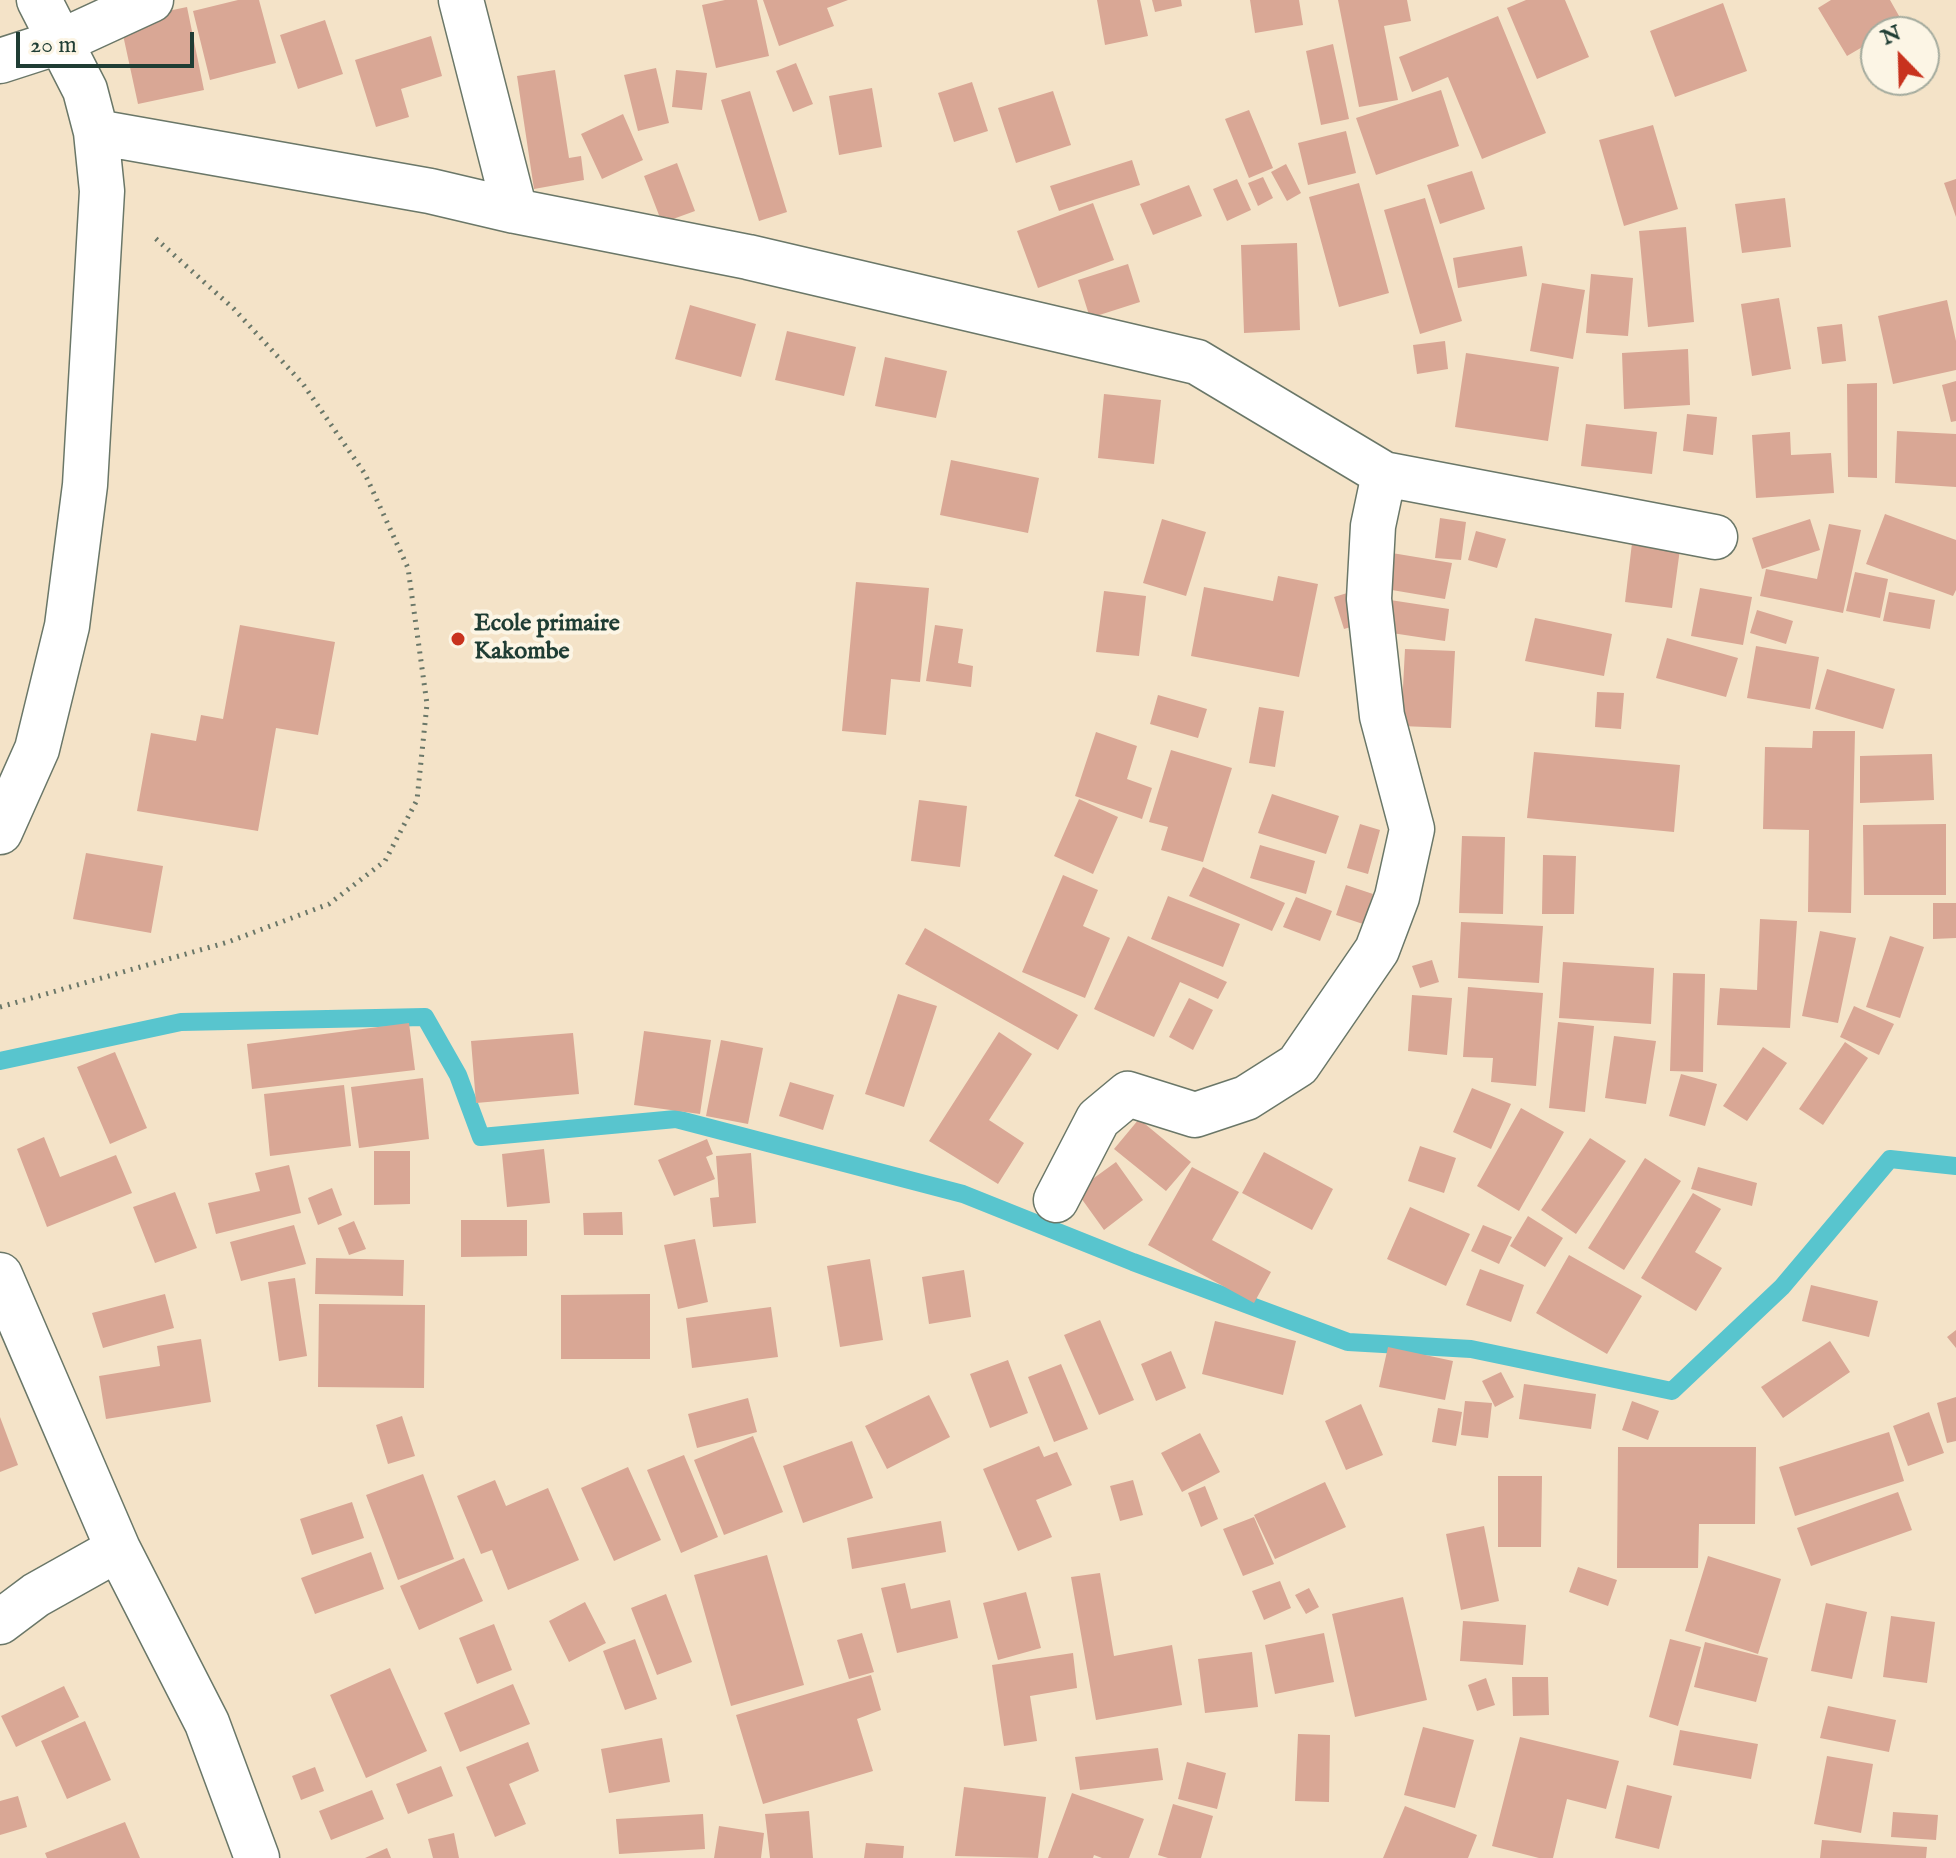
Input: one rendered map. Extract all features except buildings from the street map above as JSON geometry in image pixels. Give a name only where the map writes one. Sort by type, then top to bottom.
[{"type":"street","points":[[0,832],[37,749],[67,626],[85,485],[102,191],[96,132],[85,90],[39,0]]},
{"type":"street","points":[[0,61],[62,41],[151,0]]},
{"type":"street","points":[[461,0],[515,211]]},
{"type":"street","points":[[96,132],[430,191],[748,257],[1197,362],[1384,474],[1715,537]]},
{"type":"street","points":[[1056,1200],[1098,1119],[1128,1094],[1195,1115],[1246,1098],[1298,1065],[1377,950],[1397,897],[1412,829],[1382,716],[1369,599],[1373,526],[1384,474]]},
{"type":"street","points":[[0,1275],[118,1549],[207,1723],[257,1858]]},
{"type":"street","points":[[0,1622],[36,1595],[118,1549]]},
{"type":"path","points":[[0,1007],[228,942],[329,904],[385,861],[417,800],[427,704],[408,568],[365,474],[303,384],[234,309],[102,191]]},
{"type":"waterway","points":[[0,1061],[181,1022],[425,1017],[458,1075],[481,1137],[676,1119],[963,1194],[1133,1262],[1348,1342],[1471,1349],[1672,1391],[1782,1287],[1890,1159],[1956,1166]]},
{"type":"place","name":"Ecole primaire Kakombe","points":[[458,639]]}]
